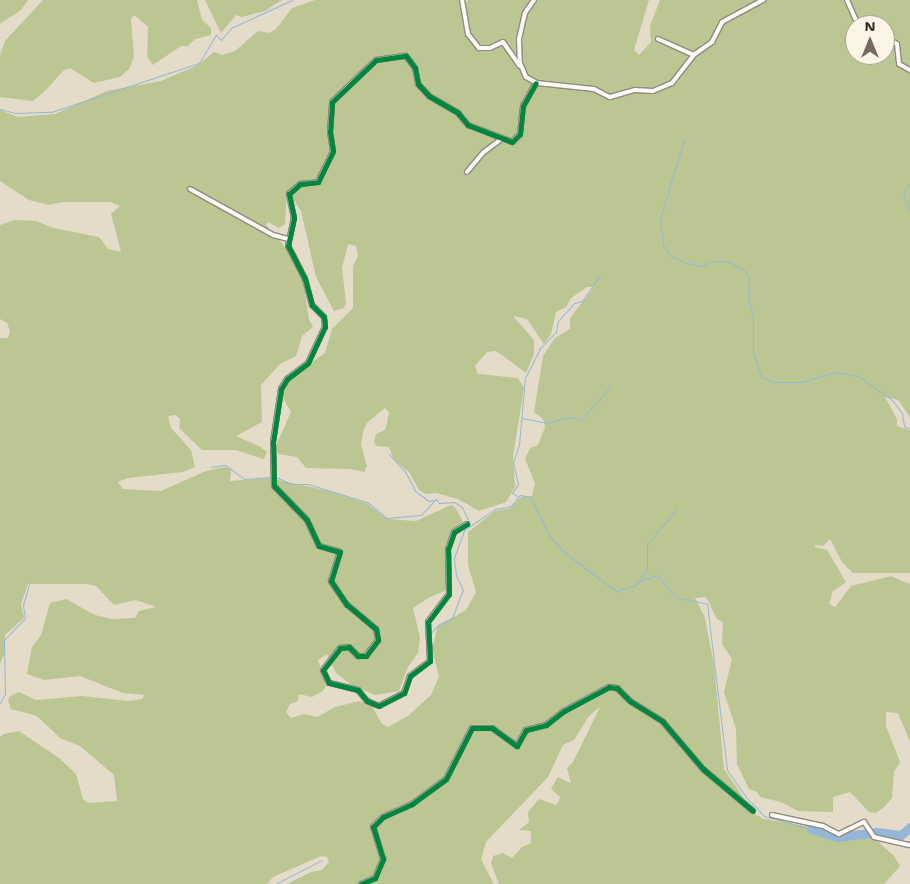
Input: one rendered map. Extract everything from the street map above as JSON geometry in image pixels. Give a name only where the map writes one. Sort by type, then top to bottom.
[{"type":"street","points":[[462,0],[468,34],[479,48],[490,48],[503,42],[522,68],[526,77],[536,83],[594,89],[610,97],[635,90],[653,91],[672,83],[694,56],[712,42],[722,22],[763,0]]},
{"type":"street","points":[[522,68],[519,39],[525,13],[534,0]]},
{"type":"street","points":[[847,0],[854,15]]},
{"type":"street","points":[[658,39],[694,56]]},
{"type":"street","points":[[895,43],[897,44],[899,64],[910,70]]},
{"type":"street","points":[[467,524],[454,532],[448,549],[449,594],[428,622],[430,661],[410,676],[404,693],[379,706],[367,701],[358,690],[329,684],[322,670],[340,648],[349,647],[358,656],[366,656],[378,640],[376,629],[347,605],[331,581],[340,552],[319,546],[307,520],[274,486],[273,442],[281,389],[287,378],[308,363],[325,327],[324,317],[312,305],[288,239],[294,227],[289,194],[300,184],[318,182],[332,155],[332,102],[376,60],[406,56],[415,68],[418,84],[424,92],[458,114],[468,125],[512,142],[518,139],[523,106],[536,83]]},
{"type":"street","points":[[467,172],[484,152],[501,139]]},
{"type":"street","points":[[190,189],[273,235],[288,239]]},
{"type":"street","points":[[361,884],[375,878],[384,859],[374,828],[383,817],[412,804],[446,779],[472,728],[492,728],[517,746],[526,730],[546,725],[564,710],[609,687],[617,688],[630,702],[663,722],[703,769],[753,811]]},
{"type":"street","points":[[772,815],[823,826],[839,834],[864,822],[871,829],[874,837],[910,845]]},
{"type":"green space","points":[[0,0],[28,0],[21,10],[0,24]]},
{"type":"green space","points":[[43,0],[197,0],[202,20],[211,28],[211,35],[195,39],[188,46],[181,46],[153,65],[147,56],[148,27],[134,15],[131,19],[134,57],[129,69],[120,77],[94,83],[70,68],[64,70],[33,101],[0,97],[0,55],[5,41]]},
{"type":"green space","points":[[205,0],[282,0],[265,11],[242,17],[236,15],[221,33]]},
{"type":"green space","points":[[315,0],[459,0],[466,3],[468,0],[649,0],[634,50],[639,55],[651,42],[650,26],[660,0],[910,0],[910,417],[898,400],[885,397],[897,419],[897,426],[910,430],[910,573],[853,573],[842,562],[830,539],[823,546],[815,545],[815,547],[827,550],[846,582],[833,591],[829,604],[835,607],[851,586],[891,576],[910,584],[910,742],[898,713],[886,712],[886,726],[900,762],[894,772],[892,798],[884,807],[876,813],[869,812],[850,792],[833,797],[833,812],[798,811],[781,802],[760,797],[757,792],[749,789],[737,764],[736,729],[724,692],[732,659],[722,644],[723,622],[717,619],[706,597],[695,598],[705,618],[714,665],[724,769],[745,800],[749,811],[764,819],[811,827],[833,838],[871,835],[894,856],[900,866],[884,884],[499,884],[491,863],[493,856],[503,853],[512,858],[522,847],[531,843],[531,831],[519,830],[529,822],[528,812],[539,799],[556,805],[559,801],[560,797],[551,789],[558,777],[571,783],[567,768],[573,762],[600,707],[589,716],[574,740],[563,745],[548,777],[486,842],[481,859],[494,884],[287,884],[311,872],[322,870],[329,862],[327,857],[321,856],[273,877],[267,884],[0,884],[0,737],[4,734],[19,731],[59,758],[76,774],[83,799],[88,803],[117,801],[114,775],[80,746],[60,738],[37,716],[11,709],[8,700],[10,696],[19,692],[36,700],[82,696],[128,701],[142,699],[144,695],[123,693],[80,676],[44,680],[27,674],[32,647],[41,635],[50,603],[66,599],[95,615],[112,619],[135,618],[139,611],[156,607],[136,600],[114,605],[96,586],[87,584],[28,584],[21,604],[24,618],[5,635],[5,652],[0,664],[0,338],[8,338],[10,331],[7,323],[0,319],[0,225],[15,220],[36,221],[53,228],[99,237],[108,249],[121,252],[111,214],[120,206],[111,202],[62,202],[49,205],[29,200],[0,181],[0,110],[18,117],[55,114],[107,91],[161,81],[198,65],[214,52],[222,55],[235,51],[258,31],[269,33],[276,29],[292,8]],"holes":[[[287,190],[301,211],[316,277],[334,311],[344,308],[346,303],[342,268],[348,244],[356,246],[358,256],[353,266],[353,308],[332,329],[325,353],[295,374],[283,388],[283,398],[291,412],[275,448],[278,454],[297,457],[306,468],[350,469],[364,472],[367,466],[361,445],[363,432],[367,423],[385,408],[389,412],[385,430],[376,434],[374,442],[376,446],[389,447],[394,460],[409,472],[419,490],[426,494],[436,493],[458,499],[479,511],[506,502],[515,487],[513,456],[524,388],[518,378],[478,374],[475,366],[487,352],[496,351],[526,373],[534,354],[534,340],[513,316],[527,319],[544,344],[551,334],[556,312],[566,307],[571,298],[587,287],[594,287],[570,318],[570,329],[555,338],[543,356],[534,412],[543,419],[545,427],[538,445],[530,448],[525,459],[535,483],[532,496],[521,497],[510,508],[495,511],[468,532],[468,565],[476,592],[466,610],[438,626],[432,649],[439,676],[431,695],[408,716],[388,727],[382,724],[372,706],[360,701],[335,707],[317,717],[304,714],[291,718],[286,712],[290,704],[298,701],[299,694],[312,697],[323,691],[326,686],[318,660],[327,654],[336,673],[350,684],[375,695],[399,691],[408,667],[418,653],[420,638],[413,608],[430,597],[445,591],[447,587],[445,546],[463,521],[455,507],[451,505],[416,521],[387,519],[366,503],[334,492],[268,478],[230,481],[231,470],[225,467],[206,471],[161,491],[123,489],[118,482],[128,478],[183,472],[195,467],[191,450],[171,428],[168,416],[175,415],[180,419],[179,428],[202,450],[236,450],[264,459],[267,452],[259,446],[236,436],[262,422],[261,385],[280,364],[296,356],[302,336],[313,327],[309,320],[304,286],[292,255],[266,225],[268,222],[279,228],[285,224]]]},
{"type":"waterway","points":[[0,109],[15,113],[51,112],[199,63],[216,35],[221,40],[231,28],[292,0]]},
{"type":"waterway","points":[[684,139],[660,219],[663,245],[671,256],[687,263],[701,266],[712,261],[729,262],[745,271],[749,278],[748,296],[753,318],[753,351],[761,377],[774,382],[801,382],[835,372],[858,376],[892,400],[902,413],[904,426],[910,429]]},
{"type":"waterway","points":[[908,184],[903,195],[910,210]]},
{"type":"waterway","points":[[517,496],[512,493],[518,484],[513,463],[519,445],[525,378],[540,348],[556,332],[558,321],[574,303],[582,301],[600,275]]},
{"type":"waterway","points":[[522,418],[547,423],[569,417],[581,420],[610,387]]},
{"type":"waterway","points":[[389,454],[406,473],[415,491],[429,501],[433,500]]},
{"type":"waterway","points":[[211,467],[225,465],[244,479],[272,477]]},
{"type":"waterway","points":[[276,477],[291,484],[308,484],[367,502],[387,518],[421,515],[436,499],[439,503],[454,502],[462,507],[470,524]]},
{"type":"waterway","points":[[430,634],[438,625],[452,618],[463,590],[456,575],[454,558],[464,530],[495,509],[511,506],[520,495],[530,497],[551,538],[565,553],[616,591],[634,586],[641,580],[647,568],[647,544],[676,510]]},
{"type":"waterway","points":[[642,580],[657,575],[675,597],[707,604],[727,770],[745,796],[764,816],[811,829]]},
{"type":"waterway","points":[[0,703],[5,694],[4,640],[25,618],[23,605],[29,584]]},
{"type":"waterway","points":[[811,829],[837,837],[876,832],[901,835],[910,827]]},
{"type":"waterway","points":[[275,884],[322,860]]},
{"type":"cycle path","points":[[467,524],[454,532],[448,549],[449,594],[428,622],[430,661],[410,676],[404,693],[379,706],[367,701],[358,690],[329,683],[323,670],[340,648],[349,647],[358,656],[366,656],[378,640],[376,629],[347,605],[331,581],[340,552],[319,546],[307,520],[274,486],[273,442],[281,389],[287,379],[308,363],[325,327],[324,317],[312,305],[305,279],[288,246],[294,218],[289,194],[300,184],[318,182],[333,151],[330,132],[332,102],[376,60],[406,56],[415,68],[418,84],[429,96],[458,113],[468,125],[512,142],[520,134],[523,106],[536,83]]},
{"type":"cycle path","points":[[361,884],[375,878],[383,859],[373,827],[383,817],[412,804],[446,779],[472,728],[492,728],[517,746],[526,730],[546,725],[564,711],[609,687],[617,688],[630,701],[663,722],[703,769],[753,811]]}]
